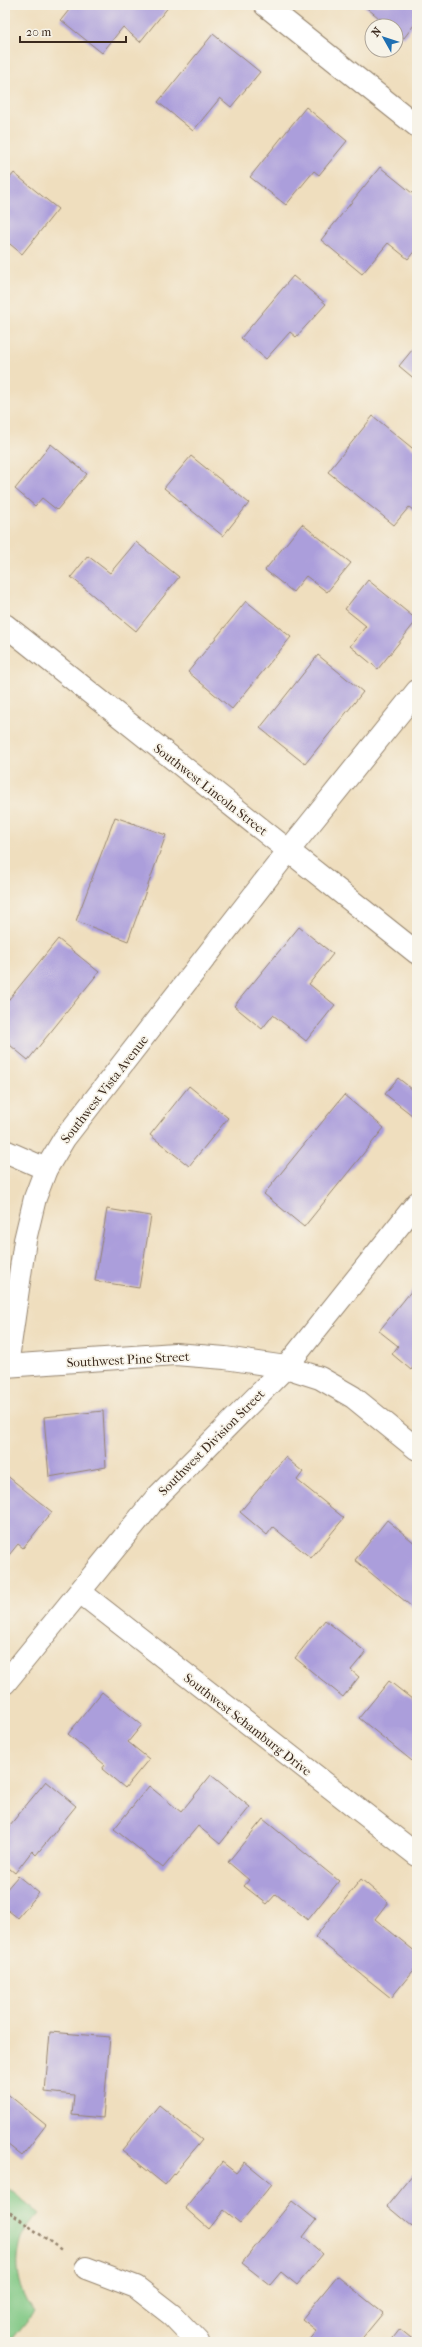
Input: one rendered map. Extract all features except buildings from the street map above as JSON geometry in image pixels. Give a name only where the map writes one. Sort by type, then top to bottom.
[{"type":"street","points":[[265,5],[417,126]]},
{"type":"street","name":"Southwest Lincoln Street","points":[[5,625],[417,953]]},
{"type":"street","name":"Southwest Vista Avenue","points":[[6,1366],[25,1240],[35,1198],[46,1169],[64,1139],[152,1029],[288,850],[417,691]]},
{"type":"street","points":[[5,1152],[46,1169]]},
{"type":"street","name":"Southwest Division Street","points":[[5,1683],[156,1498],[286,1367],[417,1203]]},
{"type":"street","name":"Southwest Pine Street","points":[[6,1366],[175,1354],[226,1358],[286,1367],[320,1378],[353,1396],[417,1448]]},
{"type":"street","name":"Southwest Schamburg Drive","points":[[80,1592],[417,1855]]},
{"type":"street","points":[[86,2268],[136,2287],[172,2315],[198,2342]]},
{"type":"path","points":[[5,2209],[86,2268]]},
{"type":"green space","points":[[5,2186],[39,2213],[23,2236],[19,2248],[18,2261],[22,2287],[34,2312],[10,2342],[5,2342]]}]
